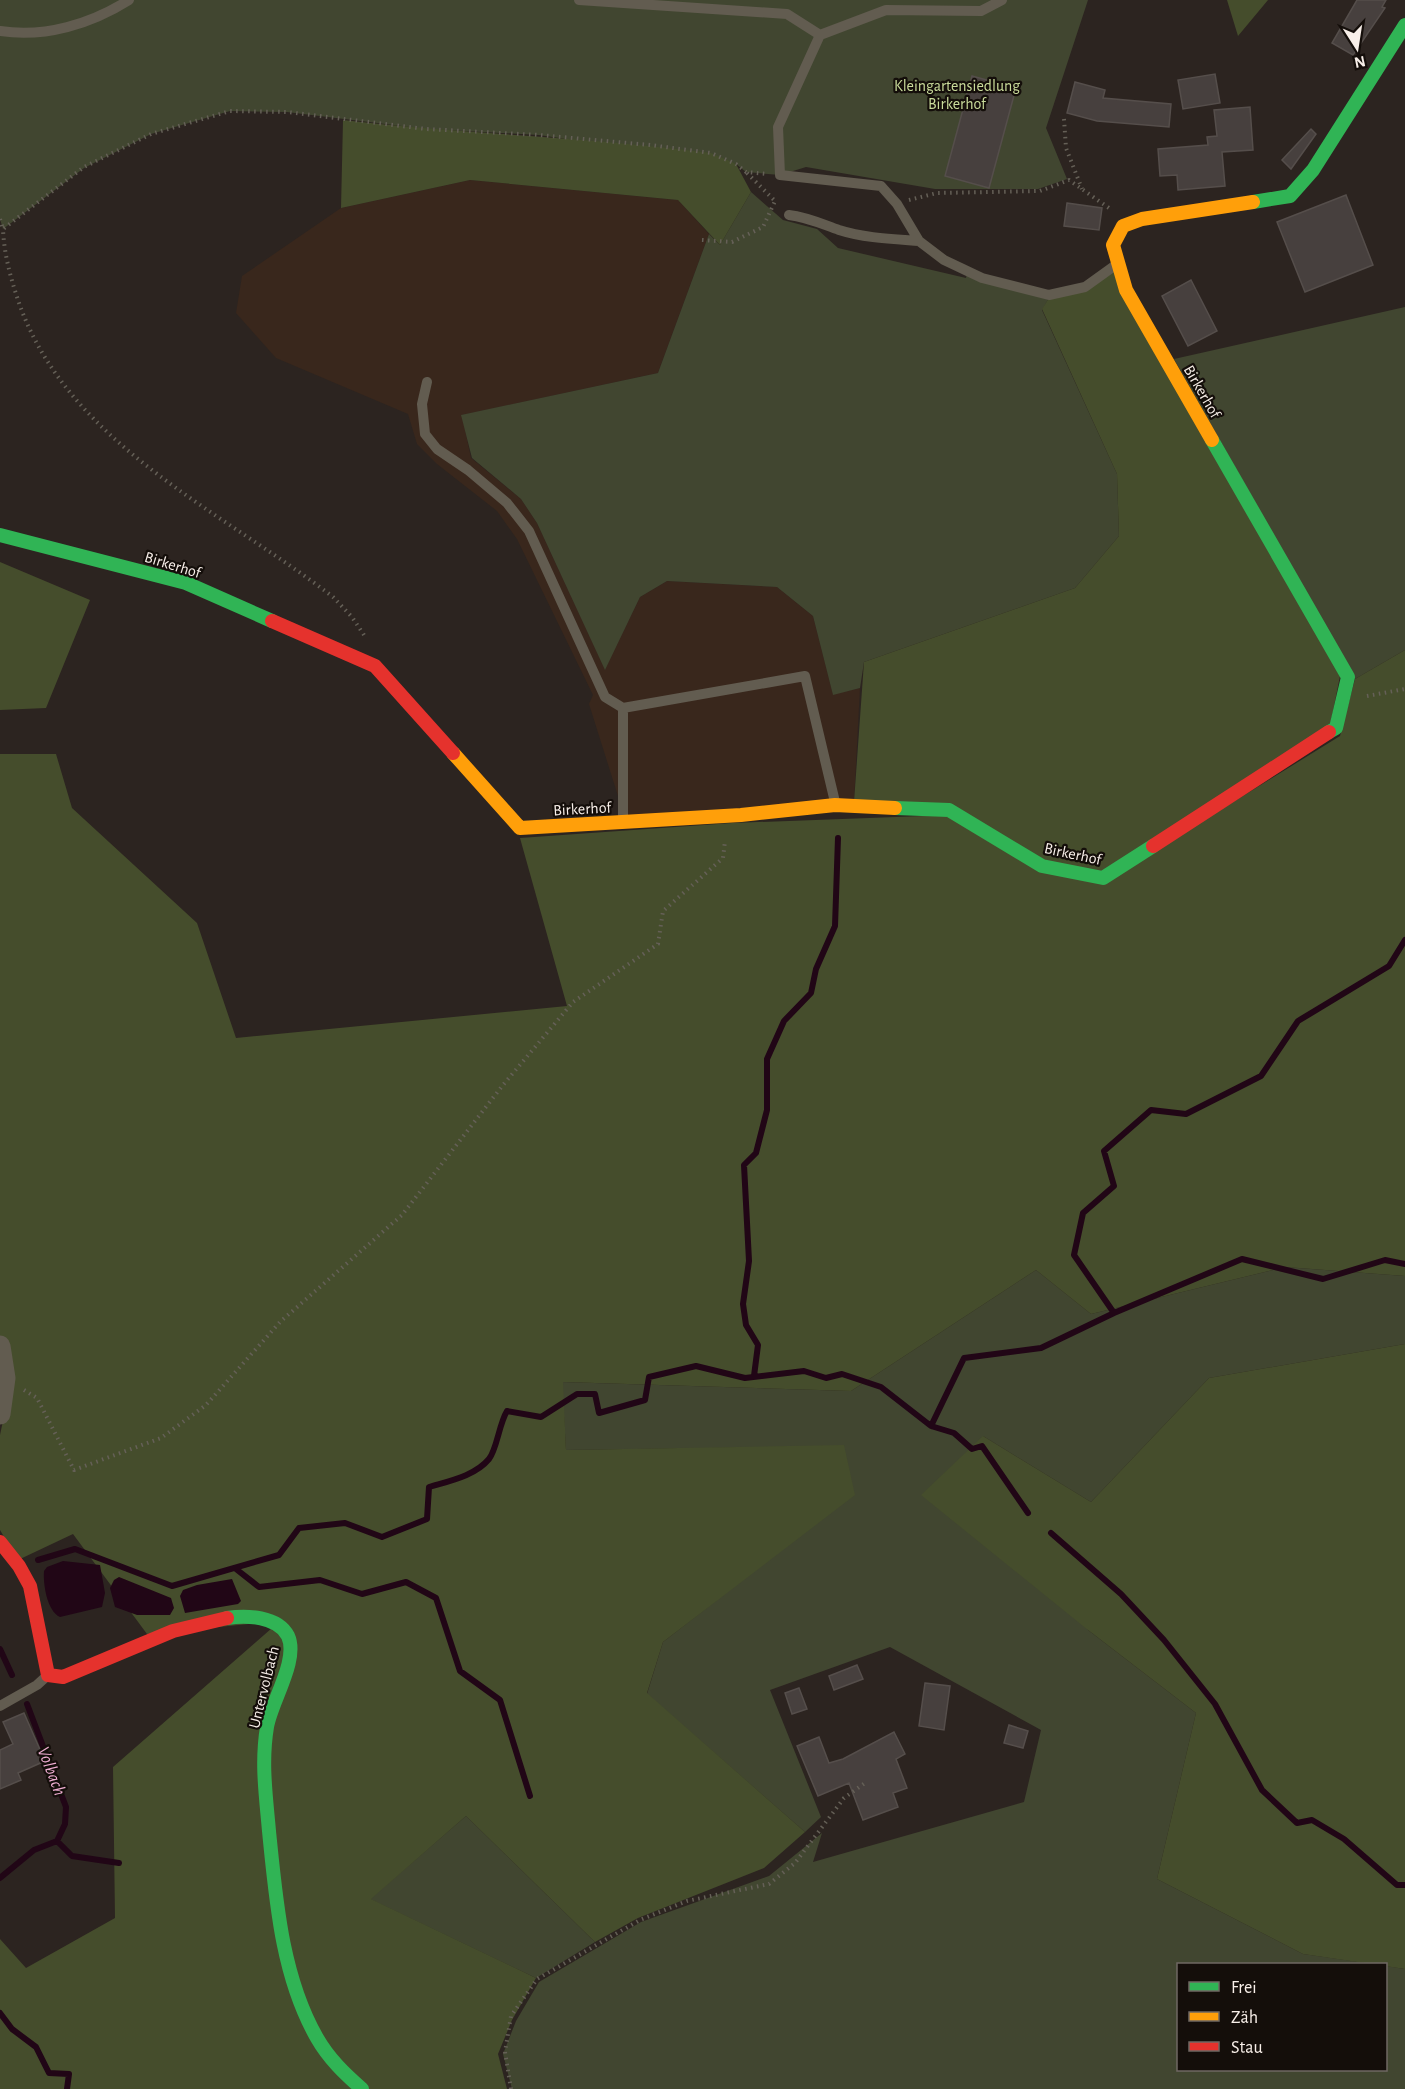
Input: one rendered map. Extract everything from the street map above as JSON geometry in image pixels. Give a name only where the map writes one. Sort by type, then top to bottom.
[{"type":"street","points":[[1123,226],[1142,219],[1290,196],[1313,170],[1405,25]]},
{"type":"street","name":"Birkerhof","points":[[0,535],[186,583],[375,666],[520,828],[741,815],[836,805],[949,810],[1042,866],[1103,878],[1336,728],[1348,677],[1126,291],[1113,244],[1123,226]]},
{"type":"street","points":[[0,1346],[5,1377],[0,1414]]},
{"type":"street","points":[[0,1542],[23,1570],[32,1591],[40,1655],[48,1675]]},
{"type":"street","name":"Untervolbach","points":[[48,1675],[63,1677],[151,1639],[188,1626],[226,1617],[257,1618],[279,1624],[287,1633],[292,1653],[270,1711],[263,1766],[272,1861],[285,1946],[298,1993],[314,2031],[327,2055],[362,2089]]},
{"type":"lane","points":[[0,31],[25,35],[70,26],[105,15],[129,0]]},
{"type":"lane","points":[[579,0],[787,14],[820,35]]},
{"type":"lane","points":[[1002,0],[981,11],[886,10],[820,35],[778,128],[780,175],[881,186],[897,204],[919,241],[944,260],[982,278],[1049,295],[1086,287],[1117,264]]},
{"type":"lane","points":[[789,215],[802,216],[841,231],[888,239],[919,241]]},
{"type":"lane","points":[[428,382],[422,404],[425,434],[437,449],[468,470],[507,503],[528,531],[605,697],[623,708],[804,676],[836,805]]},
{"type":"lane","points":[[623,708],[623,822]]},
{"type":"lane","points":[[0,1706],[37,1685],[48,1675]]},
{"type":"path","points":[[3,229],[84,168],[151,134],[230,111],[287,112],[426,129],[539,135],[711,153],[736,164],[789,215]]},
{"type":"path","points":[[1064,119],[1066,148],[1083,190]]},
{"type":"path","points":[[746,172],[780,175]]},
{"type":"path","points":[[897,204],[937,193],[1040,192],[1069,180],[1110,208],[1123,226]]},
{"type":"path","points":[[702,240],[732,242],[764,227],[775,201]]},
{"type":"path","points":[[0,219],[4,246],[20,305],[50,366],[71,395],[125,447],[172,484],[317,585],[352,617]]},
{"type":"path","points":[[1343,699],[1405,689]]},
{"type":"path","points":[[5,1377],[37,1398],[74,1470],[161,1438],[206,1405],[280,1322],[402,1215],[503,1085],[573,1002],[658,944],[663,911],[723,858],[723,843],[741,815]]},
{"type":"path","points":[[511,2089],[505,2052],[511,2016],[537,1980],[649,1916],[687,1901],[769,1884],[795,1863],[844,1798],[865,1783]]},
{"type":"shaded area","points":[[470,180],[678,200],[709,234],[658,373],[462,415],[471,458],[521,499],[537,523],[605,669],[640,597],[667,581],[777,587],[813,616],[833,694],[860,688],[854,802],[624,815],[589,704],[593,695],[517,539],[497,511],[437,464],[417,444],[408,414],[276,358],[236,313],[242,276],[341,208]]},
{"type":"shaded area","points":[[63,1561],[100,1565],[105,1593],[102,1607],[60,1617],[56,1614],[47,1597],[44,1571],[47,1567]]},
{"type":"shaded area","points":[[119,1577],[171,1598],[174,1608],[170,1615],[137,1615],[115,1607],[110,1588],[114,1580]]},
{"type":"shaded area","points":[[232,1579],[241,1601],[238,1604],[185,1613],[180,1596],[183,1590],[197,1585]]},
{"type":"green space","name":"Kleingartensiedlung Birkerhof","points":[[0,0],[1088,0],[1046,128],[1067,179],[1038,189],[935,189],[806,167],[780,175],[746,172],[736,164],[539,135],[426,129],[287,112],[230,111],[151,134],[84,168],[3,229],[0,219]]},
{"type":"green space","points":[[1227,0],[1268,0],[1238,36]]},
{"type":"green space","points":[[343,120],[711,153],[736,164],[751,192],[720,245],[678,200],[470,180],[341,208]]},
{"type":"green space","points":[[751,192],[783,220],[817,229],[838,248],[966,278],[967,273],[1049,298],[1042,310],[1117,474],[1119,536],[1075,588],[864,662],[860,688],[833,695],[813,616],[777,587],[667,581],[640,597],[605,670],[537,523],[521,499],[472,458],[461,415],[658,373],[709,234],[720,245]]},
{"type":"green space","points":[[1115,269],[1340,676],[1330,726],[1103,873],[1043,862],[950,805],[854,802],[864,662],[1075,588],[1119,536],[1117,474],[1042,309],[1049,298]]},
{"type":"green space","points":[[1405,307],[1405,650],[1355,679],[1174,359]]},
{"type":"green space","points":[[0,562],[90,600],[46,708],[0,710]]},
{"type":"green space","points":[[1405,650],[1405,1276],[1285,1267],[1091,1314],[1036,1270],[851,1391],[563,1382],[566,1450],[844,1445],[855,1495],[663,1642],[647,1693],[805,1832],[764,1868],[638,1918],[595,1942],[466,1816],[371,1899],[536,1978],[512,2020],[498,2054],[507,2089],[0,2089],[0,1939],[26,1968],[115,1918],[113,1767],[280,1621],[147,1634],[73,1534],[18,1560],[0,1530],[0,1435],[13,1373],[0,1336],[0,754],[56,754],[72,808],[197,923],[236,1038],[567,1006],[520,838],[732,823],[949,815],[1104,882],[1340,736],[1355,679]]},
{"type":"green space","points":[[1285,1267],[1405,1276],[1405,1344],[1209,1378],[1091,1502],[983,1436],[1088,1630],[1196,1713],[1157,1879],[1303,1954],[1367,1963],[1177,1963],[1177,2071],[1387,2071],[1387,1966],[1405,1969],[1405,2089],[512,2089],[503,2054],[516,2021],[539,1982],[641,1922],[769,1876],[822,1833],[813,1862],[1024,1802],[1041,1730],[890,1647],[770,1690],[821,1817],[805,1832],[647,1694],[663,1642],[717,1600],[844,1446],[566,1450],[562,1382],[851,1391],[1036,1270],[1091,1314]]},
{"type":"green space","points":[[1405,1344],[1405,1969],[1387,1966],[1387,1963],[1364,1963],[1303,1954],[1157,1879],[1196,1713],[1088,1630],[921,1495],[983,1436],[1091,1502],[1209,1378]]},
{"type":"green space","points":[[466,1816],[595,1942],[536,1978],[370,1899]]},
{"type":"building","points":[[1357,0],[1386,0],[1382,7],[1385,8],[1353,55],[1332,43]]},
{"type":"building","points":[[1215,74],[1220,103],[1183,109],[1178,80]]},
{"type":"building","points":[[972,76],[1016,88],[989,188],[945,176]]},
{"type":"building","points":[[1075,82],[1105,90],[1103,98],[1171,104],[1169,127],[1097,121],[1067,113]]},
{"type":"building","points":[[1250,107],[1253,150],[1222,152],[1225,186],[1178,190],[1177,175],[1160,176],[1158,149],[1208,145],[1207,137],[1217,136],[1214,110]]},
{"type":"building","points":[[1311,129],[1316,134],[1291,169],[1282,160]]},
{"type":"building","points":[[1346,195],[1373,265],[1305,292],[1277,222]]},
{"type":"building","points":[[1067,203],[1102,208],[1099,230],[1064,226]]},
{"type":"building","points":[[1191,280],[1217,331],[1188,346],[1162,296]]},
{"type":"building","points":[[857,1665],[863,1679],[834,1690],[829,1676]]},
{"type":"building","points":[[925,1683],[950,1686],[944,1730],[919,1726]]},
{"type":"building","points":[[799,1688],[807,1709],[792,1714],[785,1693]]},
{"type":"building","points":[[24,1713],[45,1761],[18,1773],[21,1780],[0,1789],[0,1750],[13,1744],[3,1722]]},
{"type":"building","points":[[1009,1725],[1028,1731],[1023,1748],[1004,1743]]},
{"type":"building","points":[[894,1732],[905,1754],[896,1759],[907,1788],[893,1793],[898,1807],[863,1820],[849,1783],[818,1796],[797,1746],[819,1737],[829,1763],[843,1759]]},
{"type":"waterway","points":[[754,1376],[758,1345],[746,1325],[743,1304],[749,1261],[744,1165],[756,1153],[767,1110],[767,1059],[784,1021],[811,993],[816,969],[835,926],[838,838]]},
{"type":"waterway","points":[[1114,1313],[1074,1255],[1083,1213],[1114,1186],[1104,1151],[1151,1110],[1186,1114],[1261,1076],[1298,1021],[1389,966],[1405,940]]},
{"type":"waterway","points":[[38,1560],[75,1549],[172,1586],[279,1555],[299,1528],[345,1523],[382,1537],[427,1519],[429,1487],[477,1470],[489,1459],[507,1411],[541,1417],[577,1394],[595,1394],[599,1413],[645,1400],[649,1377],[696,1366],[745,1378],[804,1371],[826,1378],[842,1374],[881,1387],[931,1426],[964,1358],[1041,1348],[1114,1313],[1242,1259],[1323,1279],[1385,1260],[1405,1264]]},
{"type":"waterway","points":[[931,1426],[954,1433],[972,1449],[982,1446],[1028,1513]]},
{"type":"waterway","points":[[1051,1533],[1121,1594],[1164,1640],[1215,1704],[1262,1790],[1297,1823],[1312,1820],[1344,1839],[1397,1885],[1405,1885]]},
{"type":"waterway","points":[[236,1569],[259,1587],[320,1580],[362,1594],[406,1582],[436,1598],[460,1671],[500,1700],[530,1796]]},
{"type":"waterway","name":"Volbach","points":[[0,1649],[12,1675]]},
{"type":"waterway","name":"Volbach","points":[[0,1878],[34,1850],[57,1841],[65,1824],[66,1807],[27,1704]]},
{"type":"waterway","points":[[57,1841],[72,1856],[119,1863]]},
{"type":"waterway","name":"Volbach","points":[[0,2013],[12,2029],[36,2047],[49,2073],[69,2074],[67,2089]]},
{"type":"traffic: fast","points":[[1253,202],[1290,196],[1313,170],[1405,25]]},
{"type":"traffic: fast","points":[[1212,440],[1348,677],[1336,728],[1329,732]]},
{"type":"traffic: fast","points":[[0,535],[186,583],[272,621]]},
{"type":"traffic: fast","points":[[895,808],[949,810],[1042,866],[1103,878],[1153,846]]},
{"type":"traffic: fast","points":[[227,1618],[261,1618],[277,1624],[288,1636],[290,1657],[267,1727],[264,1754],[272,1857],[282,1938],[296,1990],[317,2038],[343,2072],[362,2089]]},
{"type":"traffic: slow","points":[[1212,440],[1126,290],[1113,245],[1123,226],[1142,219],[1253,202]]},
{"type":"traffic: slow","points":[[453,753],[520,828],[741,815],[835,805],[895,808]]},
{"type":"traffic: jam","points":[[272,621],[375,666],[453,753]]},
{"type":"traffic: jam","points":[[1153,846],[1329,732]]},
{"type":"traffic: jam","points":[[0,1542],[19,1566],[30,1586],[48,1675],[63,1677],[173,1631],[227,1618]]}]
